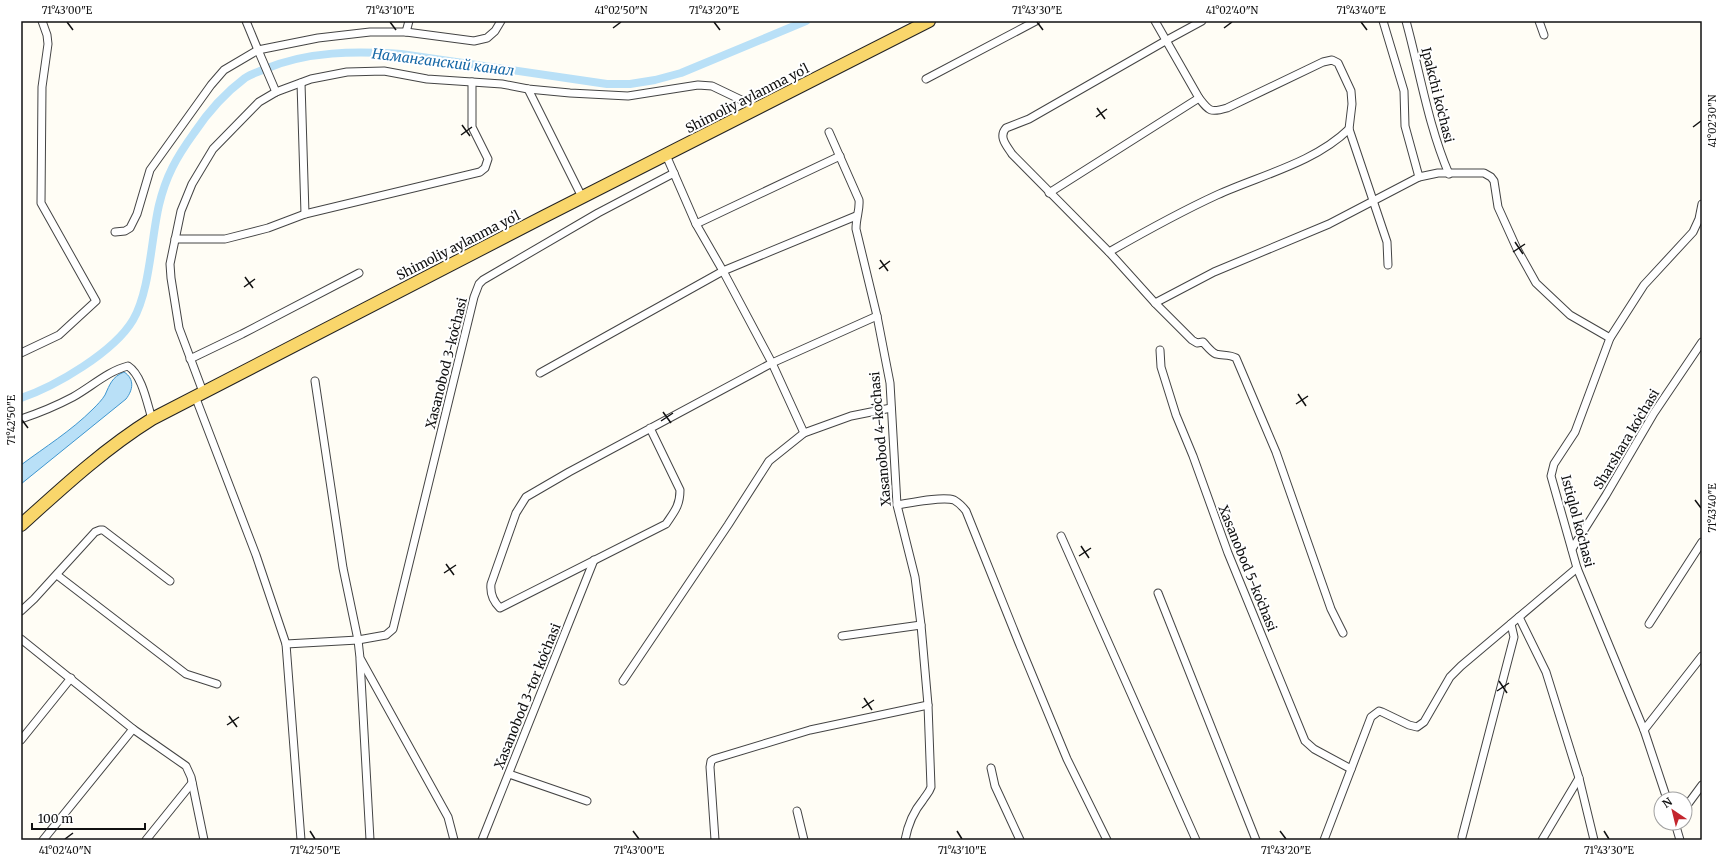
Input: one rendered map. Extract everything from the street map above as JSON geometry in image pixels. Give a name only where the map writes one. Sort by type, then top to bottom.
[{"type":"main road","name":"Shimoliy aylanma yoʻl","points":[[21,525],[96,458],[123,437],[152,419],[582,197],[929,21]]},
{"type":"street","points":[[21,353],[59,335],[96,301],[41,203],[43,126],[42,87],[48,44],[47,34],[42,21]]},
{"type":"street","points":[[246,21],[275,90]]},
{"type":"street","points":[[406,32],[409,21]]},
{"type":"street","points":[[116,232],[125,231],[130,228],[137,214],[150,170],[211,85],[224,70],[260,54],[318,38],[370,32],[406,32],[474,41],[487,38],[495,31],[501,21]]},
{"type":"street","points":[[926,79],[1036,21]]},
{"type":"street","points":[[1155,21],[1199,98],[1207,109],[1214,112],[1227,108],[1332,60],[1338,63],[1351,91],[1352,104],[1349,129],[1387,242],[1388,265]]},
{"type":"street","points":[[1202,21],[1166,40],[1029,120],[1006,128],[1003,131],[1002,138],[1012,154],[1109,252],[1155,303],[1192,340],[1197,343],[1204,342],[1213,352],[1230,355],[1236,358],[1276,452],[1331,609],[1343,633]]},
{"type":"street","points":[[1383,21],[1404,91],[1405,126],[1419,177]]},
{"type":"street","name":"Ipakchi koʻchasi","points":[[1406,21],[1427,113],[1441,157],[1449,174]]},
{"type":"street","points":[[1539,21],[1544,35]]},
{"type":"street","points":[[301,840],[286,644],[199,394],[190,359],[179,328],[171,278],[170,264],[181,212],[192,184],[213,149],[258,102],[275,90],[311,79],[347,72],[384,71],[426,79],[502,84],[528,89],[628,96],[698,85],[712,86],[758,108]]},
{"type":"street","points":[[175,239],[225,239],[268,228],[305,214],[474,174],[485,168],[488,159],[472,127],[472,82]]},
{"type":"street","points":[[301,83],[305,214]]},
{"type":"street","points":[[528,89],[582,197]]},
{"type":"street","points":[[1049,193],[1199,98]]},
{"type":"street","points":[[1109,252],[1157,225],[1216,196],[1307,158],[1337,140],[1349,129]]},
{"type":"street","name":"Xasanobod 4-koʻchasi","points":[[829,132],[859,200],[860,208],[856,216],[856,229],[890,383],[897,505],[915,577],[921,625],[928,705],[931,787],[929,794],[923,799],[910,818],[906,840]]},
{"type":"street","points":[[666,155],[696,224],[772,363],[804,433]]},
{"type":"street","points":[[696,224],[840,156]]},
{"type":"street","name":"Xasanobod 3-koʻchasi","points":[[286,644],[358,640],[386,635],[393,629],[474,297],[479,284],[483,280],[598,214],[674,173]]},
{"type":"street","points":[[1155,303],[1214,272],[1329,224],[1419,177],[1438,173],[1484,173],[1491,177],[1494,181],[1498,207],[1517,249],[1536,283],[1570,315],[1610,338]]},
{"type":"street","name":"Istiqlol koʻchasi","points":[[1664,791],[1644,730],[1577,568],[1551,476],[1554,464],[1575,432],[1610,338],[1644,285],[1693,232],[1699,218],[1702,204]]},
{"type":"street","points":[[540,373],[723,271],[856,216]]},
{"type":"street","points":[[190,359],[242,334],[359,273]]},
{"type":"street","points":[[650,428],[680,490],[680,500],[666,524],[503,608],[500,608],[492,597],[490,584],[516,513],[526,497],[569,472],[650,428],[772,363],[876,316]]},
{"type":"street","name":"Sharshara koʻchasi","points":[[1572,549],[1606,495],[1654,413],[1702,342]]},
{"type":"street","name":"Xasanobod 5-koʻchasi","points":[[1160,350],[1161,366],[1176,415],[1193,456],[1207,498],[1228,552],[1304,741],[1314,749],[1351,769]]},
{"type":"street","points":[[21,419],[49,410],[74,397],[119,368],[128,366],[138,377],[152,419]]},
{"type":"street","points":[[315,381],[343,568],[358,640],[370,840]]},
{"type":"street","points":[[623,681],[725,530],[769,460],[804,433],[851,416],[891,408]]},
{"type":"street","points":[[897,505],[928,500],[953,500],[959,503],[966,511],[1067,759],[1107,840]]},
{"type":"street","points":[[21,611],[57,575],[95,532],[100,530],[103,530],[170,581]]},
{"type":"street","points":[[1061,536],[1196,840]]},
{"type":"street","points":[[1649,624],[1702,542]]},
{"type":"street","name":"Xasanobod 3-tor koʻchasi","points":[[484,840],[594,560]]},
{"type":"street","points":[[1324,840],[1371,717],[1379,711],[1409,725],[1417,727],[1424,722],[1450,676],[1577,568]]},
{"type":"street","points":[[57,575],[186,674],[217,684]]},
{"type":"street","points":[[1158,593],[1256,840]]},
{"type":"street","points":[[1519,617],[1546,672],[1579,778],[1594,840]]},
{"type":"street","points":[[1462,837],[1514,637],[1511,624]]},
{"type":"street","points":[[842,636],[921,625]]},
{"type":"street","points":[[21,639],[133,729],[186,766],[192,783],[204,840]]},
{"type":"street","points":[[1644,730],[1702,656]]},
{"type":"street","points":[[360,658],[448,817],[454,840]]},
{"type":"street","points":[[21,740],[71,678]]},
{"type":"street","points":[[715,840],[710,767],[711,761],[714,759],[810,730],[928,705]]},
{"type":"street","points":[[43,840],[133,729]]},
{"type":"street","points":[[992,768],[995,786],[1020,840]]},
{"type":"street","points":[[509,774],[587,801]]},
{"type":"street","points":[[1542,840],[1579,778]]},
{"type":"street","points":[[146,840],[192,783]]},
{"type":"street","points":[[1693,797],[1702,785]]},
{"type":"street","points":[[797,811],[804,840]]},
{"type":"water","points":[[124,372],[130,378],[132,385],[126,399],[21,484],[21,465],[85,417],[102,399],[114,379]]},
{"type":"waterway","name":"Наманганский канал","points":[[21,398],[51,385],[98,356],[124,332],[133,320],[139,308],[147,280],[159,205],[172,168],[199,125],[211,110],[224,96],[250,75],[281,63],[298,59],[332,54],[366,53],[401,54],[607,84],[630,84],[655,80],[681,73],[806,21]]}]
